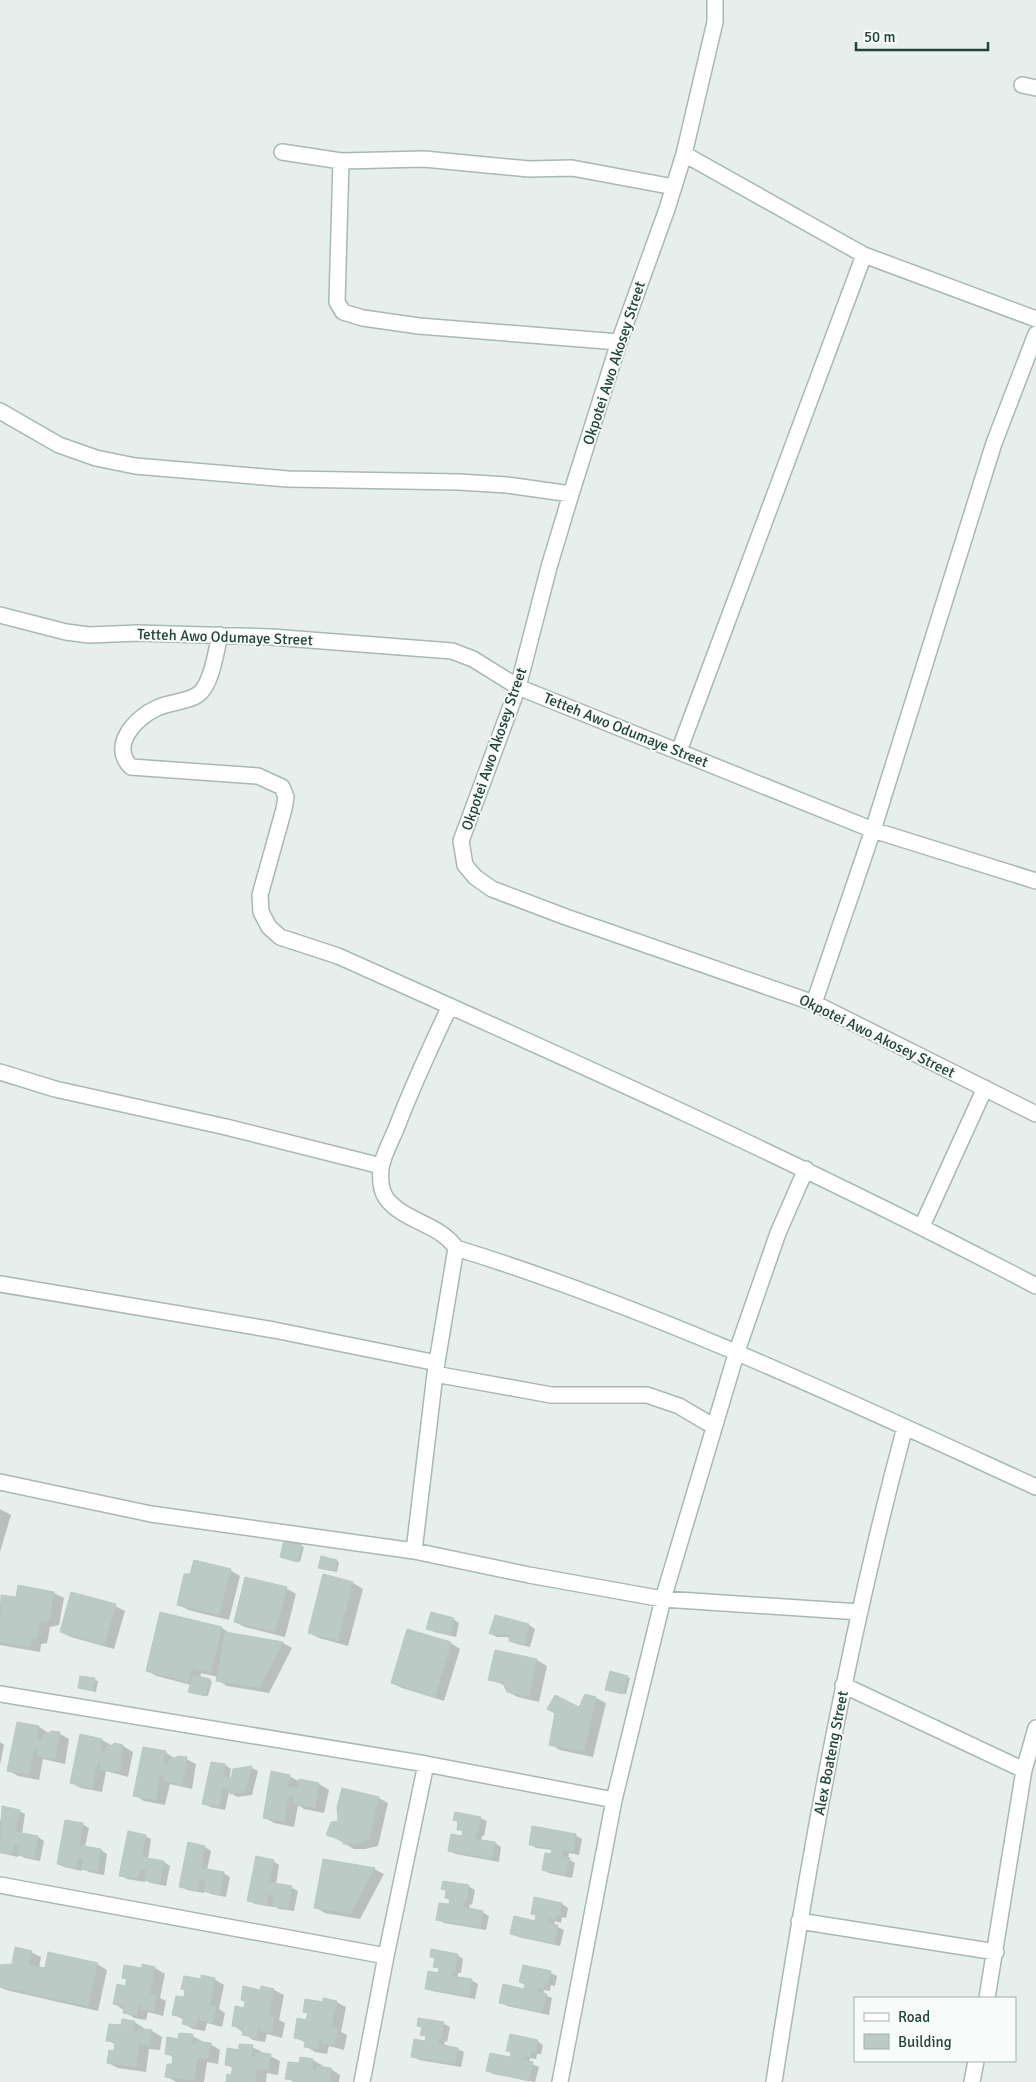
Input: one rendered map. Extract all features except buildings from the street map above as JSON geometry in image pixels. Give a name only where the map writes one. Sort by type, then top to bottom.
[{"type":"street","name":"Okpotei Awo Akosey Street","points":[[716,0],[716,22],[684,154],[667,209],[619,342],[571,494],[549,567],[518,687],[461,841],[465,865],[475,877],[492,889],[566,917],[814,1003],[1036,1114]]},
{"type":"street","points":[[282,152],[341,161],[424,159],[529,169],[572,168],[674,187]]},
{"type":"street","points":[[684,154],[864,254],[1036,319]]},
{"type":"street","points":[[341,161],[337,302],[343,312],[363,318],[419,326],[619,342]]},
{"type":"street","points":[[679,751],[864,254]]},
{"type":"street","points":[[814,1003],[873,830],[994,443],[1036,334]]},
{"type":"street","points":[[0,411],[59,445],[96,458],[135,466],[288,479],[498,485],[571,494]]},
{"type":"street","name":"Tetteh Awo Odumaye Street","points":[[0,615],[66,632],[89,635],[138,633],[271,636],[452,651],[473,660],[518,687],[873,830],[1036,881]]},
{"type":"street","points":[[220,635],[206,687],[198,695],[156,708],[131,727],[123,741],[122,752],[124,760],[131,767],[258,776],[282,787],[286,797],[284,809],[260,895],[261,912],[269,927],[280,937],[338,956],[806,1170],[922,1226],[1036,1286]]},
{"type":"street","points":[[450,1006],[400,1116],[381,1166],[381,1187],[385,1196],[396,1210],[445,1236],[456,1248],[502,1262],[579,1290],[737,1351],[1036,1487]]},
{"type":"street","points":[[0,1072],[56,1089],[226,1127],[381,1166]]},
{"type":"street","points":[[922,1226],[985,1088]]},
{"type":"street","points":[[560,2082],[614,1800],[663,1599],[713,1426],[737,1351],[778,1233],[806,1170]]},
{"type":"street","points":[[414,1551],[436,1369],[456,1248]]},
{"type":"street","points":[[0,1284],[274,1330],[551,1395],[647,1395],[679,1406],[713,1426]]},
{"type":"street","name":"Alex Boateng Street","points":[[774,2082],[799,1921],[843,1685],[881,1514],[905,1427]]},
{"type":"street","points":[[0,1482],[151,1514],[414,1551],[529,1575],[663,1599],[860,1612]]},
{"type":"street","points":[[843,1685],[1024,1770]]},
{"type":"street","points":[[0,1694],[127,1717],[186,1724],[426,1764],[614,1800]]},
{"type":"street","points":[[987,1997],[1024,1770],[1036,1728]]},
{"type":"street","points":[[362,2082],[426,1764]]},
{"type":"street","points":[[0,1885],[386,1956]]},
{"type":"street","points":[[799,1921],[996,1952]]},
{"type":"street","points":[[972,2082],[976,2062]]}]
